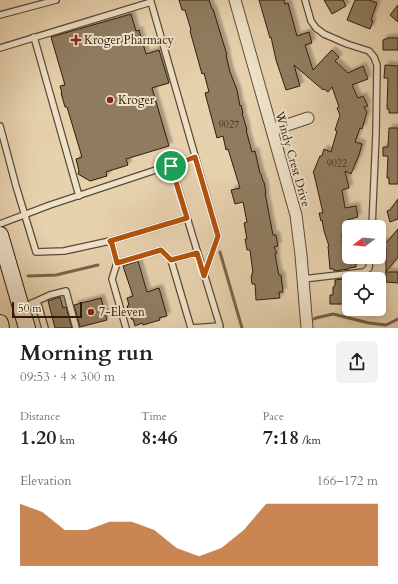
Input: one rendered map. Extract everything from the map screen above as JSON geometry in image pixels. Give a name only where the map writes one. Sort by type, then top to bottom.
[{"type":"main road","points":[[0,235],[27,328]]},
{"type":"main road","points":[[0,323],[1,328]]},
{"type":"street","name":"Windy Crest Drive","points":[[235,0],[296,215],[302,254],[307,328]]},
{"type":"street","points":[[272,130],[308,118]]},
{"type":"lane","points":[[0,15],[56,0]]},
{"type":"lane","points":[[305,0],[311,22],[316,28],[324,34],[347,44],[369,51],[374,57],[377,65],[372,220]]},
{"type":"lane","points":[[0,48],[151,2],[218,236],[204,276]]},
{"type":"lane","points":[[34,37],[79,196]]},
{"type":"lane","points":[[0,126],[36,252],[64,251],[110,241],[187,218]]},
{"type":"lane","points":[[0,224],[25,214],[195,157]]},
{"type":"lane","points":[[117,263],[161,250],[171,260],[191,328],[220,327],[171,166]]},
{"type":"lane","points":[[110,241],[117,263],[112,279],[126,328]]},
{"type":"lane","points":[[171,260],[197,253]]},
{"type":"lane","points":[[304,279],[364,272],[369,268],[369,264]]},
{"type":"lane","points":[[21,308],[50,295],[66,291],[76,328]]},
{"type":"lane","points":[[37,301],[45,328]]},
{"type":"building","points":[[179,0],[209,0],[213,9],[227,55],[230,72],[237,90],[252,152],[255,151],[260,173],[264,182],[273,235],[276,235],[278,246],[274,247],[277,253],[275,254],[279,275],[281,275],[283,292],[279,292],[280,298],[256,300],[255,284],[252,284],[251,276],[253,273],[250,250],[247,250],[245,239],[247,239],[244,223],[247,222],[243,202],[235,204],[231,190],[240,188],[228,149],[226,150],[223,136],[217,138],[205,93],[209,92],[204,73],[202,74],[185,10],[182,10]]},
{"type":"building","points":[[259,0],[284,0],[285,4],[288,3],[297,36],[309,32],[312,43],[305,45],[313,70],[332,50],[339,57],[335,61],[348,73],[363,66],[368,79],[352,85],[358,98],[363,96],[368,106],[364,107],[367,112],[362,129],[360,128],[355,142],[362,144],[359,155],[351,174],[345,171],[349,188],[342,190],[345,208],[356,206],[358,217],[342,220],[342,264],[356,264],[356,267],[334,271],[334,269],[330,269],[329,246],[319,213],[323,213],[313,173],[324,149],[331,152],[337,131],[335,130],[340,115],[337,108],[339,107],[332,87],[328,92],[324,89],[323,90],[294,65],[300,86],[286,90],[276,60],[271,37],[270,38]]},
{"type":"building","points":[[324,0],[343,0],[346,6],[332,14]]},
{"type":"building","points":[[355,0],[369,0],[377,3],[371,20],[373,21],[370,29],[347,20]]},
{"type":"building","points":[[398,5],[398,22],[390,15]]},
{"type":"building","name":"Kroger","points":[[131,14],[136,31],[139,30],[146,54],[159,50],[169,83],[152,88],[169,146],[126,159],[128,165],[106,172],[107,176],[90,181],[78,174],[79,171],[76,159],[82,157],[67,107],[65,107],[61,93],[60,86],[65,85],[51,37]]},
{"type":"building","points":[[388,38],[398,38],[398,50],[383,50],[383,40]]},
{"type":"building","points":[[385,65],[398,66],[398,113],[389,113],[389,109],[387,109],[388,78],[384,78]]},
{"type":"building","points":[[389,128],[398,128],[398,184],[389,184],[389,178],[387,178],[388,156],[383,156],[383,147],[388,147]]},
{"type":"building","points":[[398,199],[398,219],[390,222],[387,211],[390,210]]},
{"type":"building","points":[[398,229],[398,257],[386,272],[386,242]]},
{"type":"building","points":[[138,261],[147,292],[159,288],[167,316],[159,318],[160,320],[143,325],[142,323],[135,326],[127,306],[129,305],[127,298],[133,296],[123,266]]},
{"type":"building","points":[[386,272],[398,272],[398,283],[386,282]]},
{"type":"building","points":[[342,279],[342,304],[330,304],[330,295],[333,295],[335,280]]},
{"type":"building","points":[[60,297],[63,308],[66,307],[72,328],[55,328],[48,301]]},
{"type":"building","name":"7-Eleven","points":[[101,298],[107,320],[80,327],[74,305]]},
{"type":"waterway","points":[[220,252],[242,328]]},
{"type":"waterway","points":[[28,276],[56,275],[98,265]]},
{"type":"waterway","points":[[314,319],[333,314],[369,323],[386,325],[398,319]]},
{"type":"place","name":"Kroger Pharmacy","points":[[76,40]]},
{"type":"place","name":"Kroger","points":[[110,100]]},
{"type":"place","name":"7-Eleven","points":[[91,312]]},
{"type":"route","points":[[195,157],[218,236],[204,276],[197,253],[171,260],[161,250],[117,263],[110,241],[187,218],[171,166],[195,157]]}]
